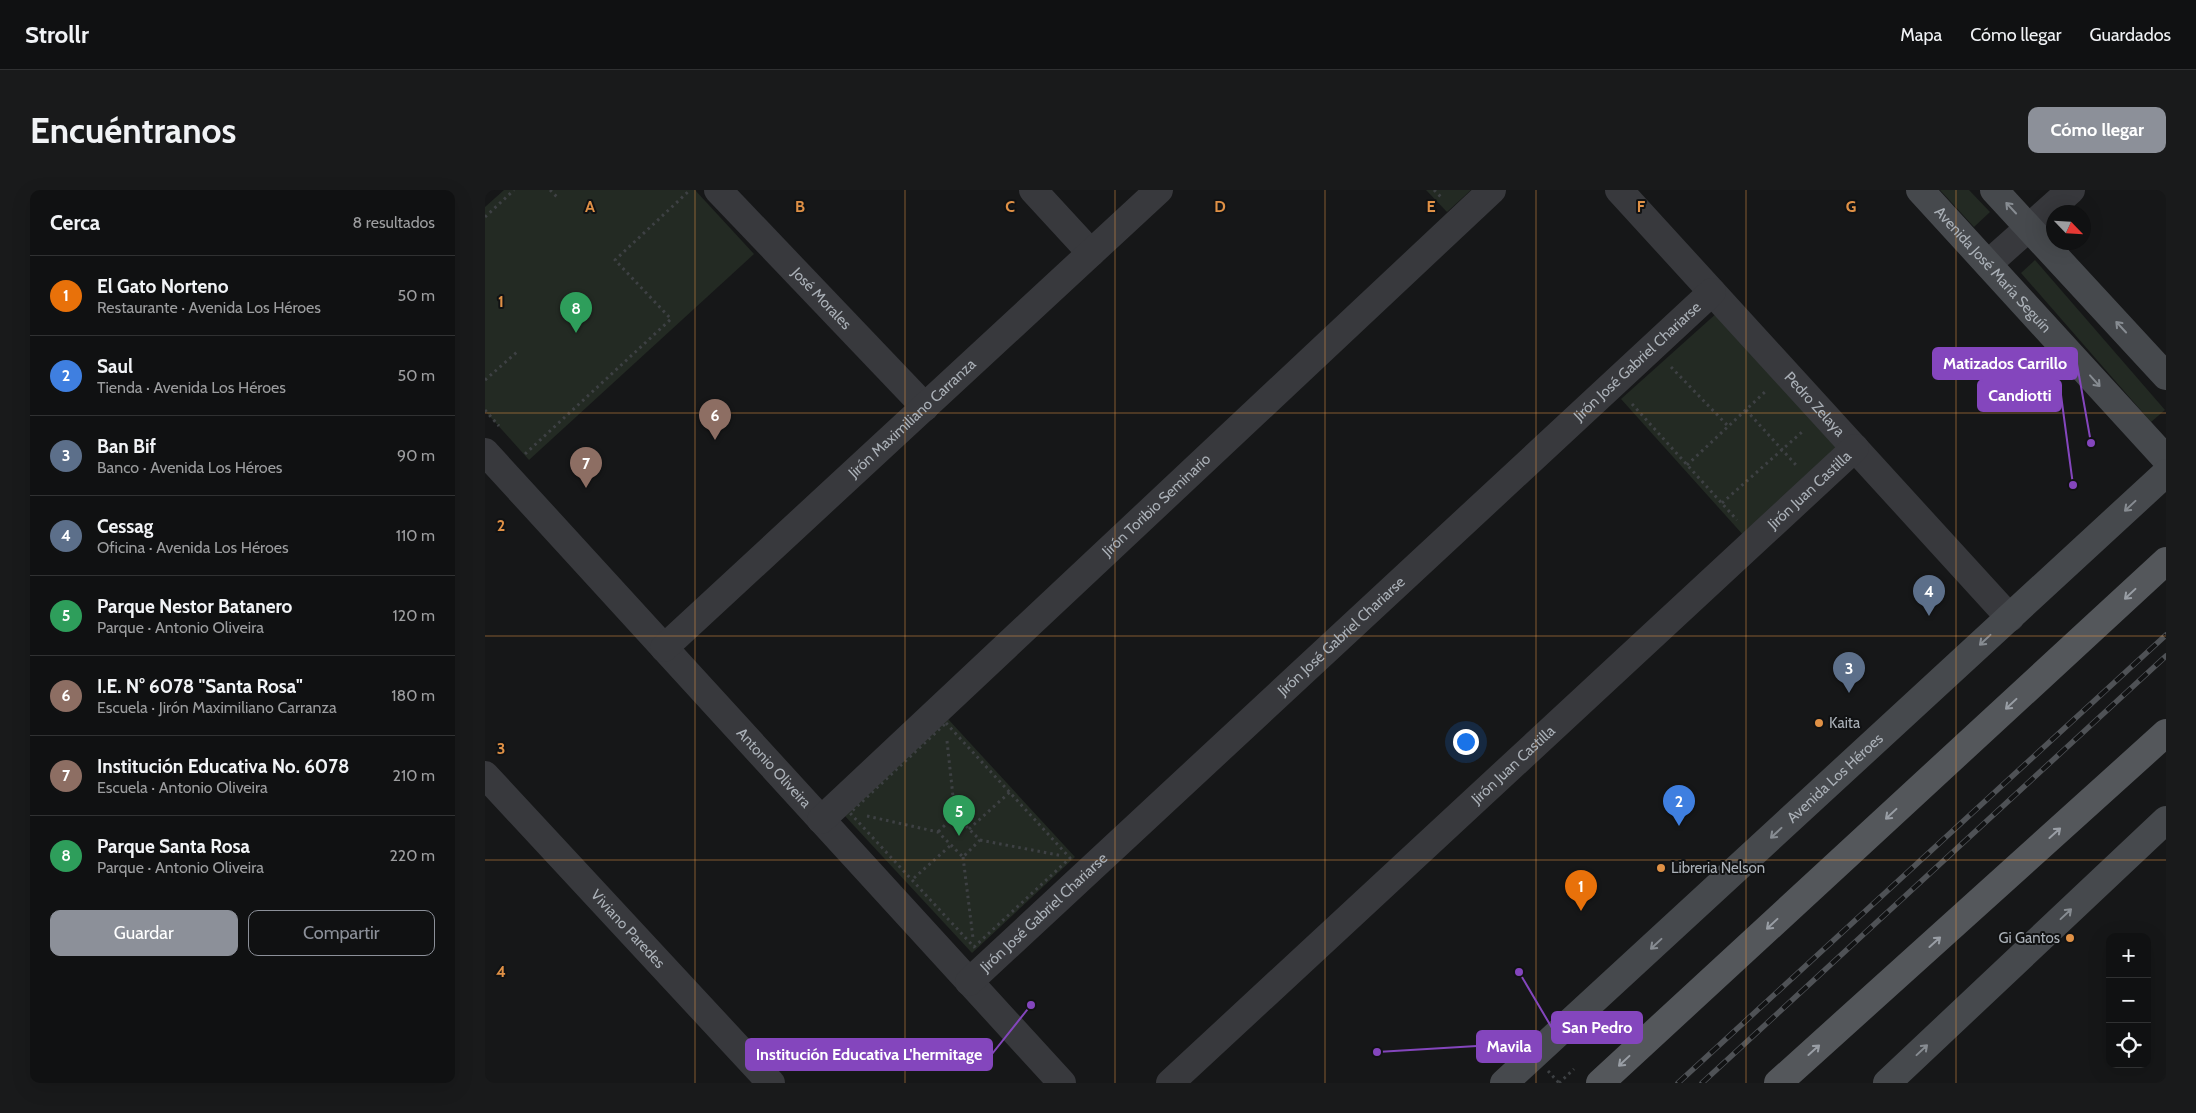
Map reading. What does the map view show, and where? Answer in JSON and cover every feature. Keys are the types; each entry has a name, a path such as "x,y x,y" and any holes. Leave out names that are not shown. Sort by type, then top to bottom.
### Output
{"main road":[{"path":"1600,1083 2166,561"},
{"path":"1777,1083 2165,735"}],"street":[{"name":"José Morales","path":"718,190 925,407"},
{"path":"1033,190 1091,253"},
{"name":"Jirón Maximiliano Carranza","path":"665,648 1159,190"},
{"name":"Jirón Toribio Seminario","path":"821,820 941,718 1492,190"},
{"name":"Pedro Zelaya","path":"1619,190 2009,618"},
{"name":"Avenida José María Seguín","path":"1920,190 2166,459"},
{"path":"1994,190 2166,376"},
{"path":"1988,264 2071,190"},
{"name":"Jirón José Gabriel Chariarse","path":"969,982 1078,866 1712,292"},
{"name":"Jirón Juan Castilla","path":"1170,1083 1855,448"},
{"name":"Antonio Oliveira","path":"485,452 1062,1083"},
{"name":"Avenida Los Héroes","path":"1504,1083 2166,473"},
{"name":"Viviano Paredes","path":"485,775 771,1083"},
{"path":"1887,1083 2166,820"}],"path":[{"path":"485,217 514,190"},
{"path":"549,190 559,199"},
{"path":"505,474 671,319 615,260 690,190"},
{"path":"485,380 517,352"},
{"path":"1666,361 1728,426"},
{"path":"1687,465 1767,391"},
{"path":"1627,398 1740,524"},
{"path":"1746,410 1800,470"},
{"path":"1722,503 1803,431"},
{"path":"941,718 1078,866"},
{"path":"850,812 941,718"},
{"path":"941,718 955,815 980,840 1078,866"},
{"path":"969,829 1010,792"},
{"path":"850,812 938,832 963,857 974,947 969,982"},
{"path":"850,812 974,947"},
{"path":"938,832 955,815"},
{"path":"963,857 980,840"},
{"path":"912,880 951,845"},
{"path":"974,947 1078,866"},
{"path":"1548,1070 1559,1083"}],"shaded area":[{"path":"504,190 695,190 754,254 529,460 485,411 485,207"},
{"path":"1426,190 1471,190 1447,212"},
{"path":"1940,190 1969,190 1990,212 1974,227"},
{"path":"2035,260 2165,410 2151,422 2021,273"},
{"path":"1718,312 1840,448 1744,536 1621,399"},
{"path":"948,719 1075,857 972,953 844,815"}],"railway":[{"path":"1678,1083 2166,635"},
{"path":"1702,1083 2166,656"}],"place":[{"name":"Parque Santa Rosa","path":"576,333"},
{"name":"I.E. N° 6078 \"Santa Rosa\"","path":"715,440"},
{"name":"Matizados Carrillo","path":"2091,443"},
{"name":"Candiotti","path":"2073,485"},
{"name":"Institución Educativa No. 6078","path":"586,488"},
{"name":"Cessag","path":"1929,616"},
{"name":"Ban Bif","path":"1849,693"},
{"name":"Kaita","path":"1819,723"},
{"name":"Saul","path":"1679,826"},
{"name":"Parque Nestor Batanero","path":"959,836"},
{"name":"Libreria Nelson","path":"1661,868"},
{"name":"El Gato Norteno","path":"1581,911"},
{"name":"Gi Gantos","path":"2070,938"},
{"name":"San Pedro","path":"1519,972"},
{"name":"Institución Educativa L'hermitage","path":"1031,1005"},
{"name":"Mavila","path":"1377,1052"}]}
